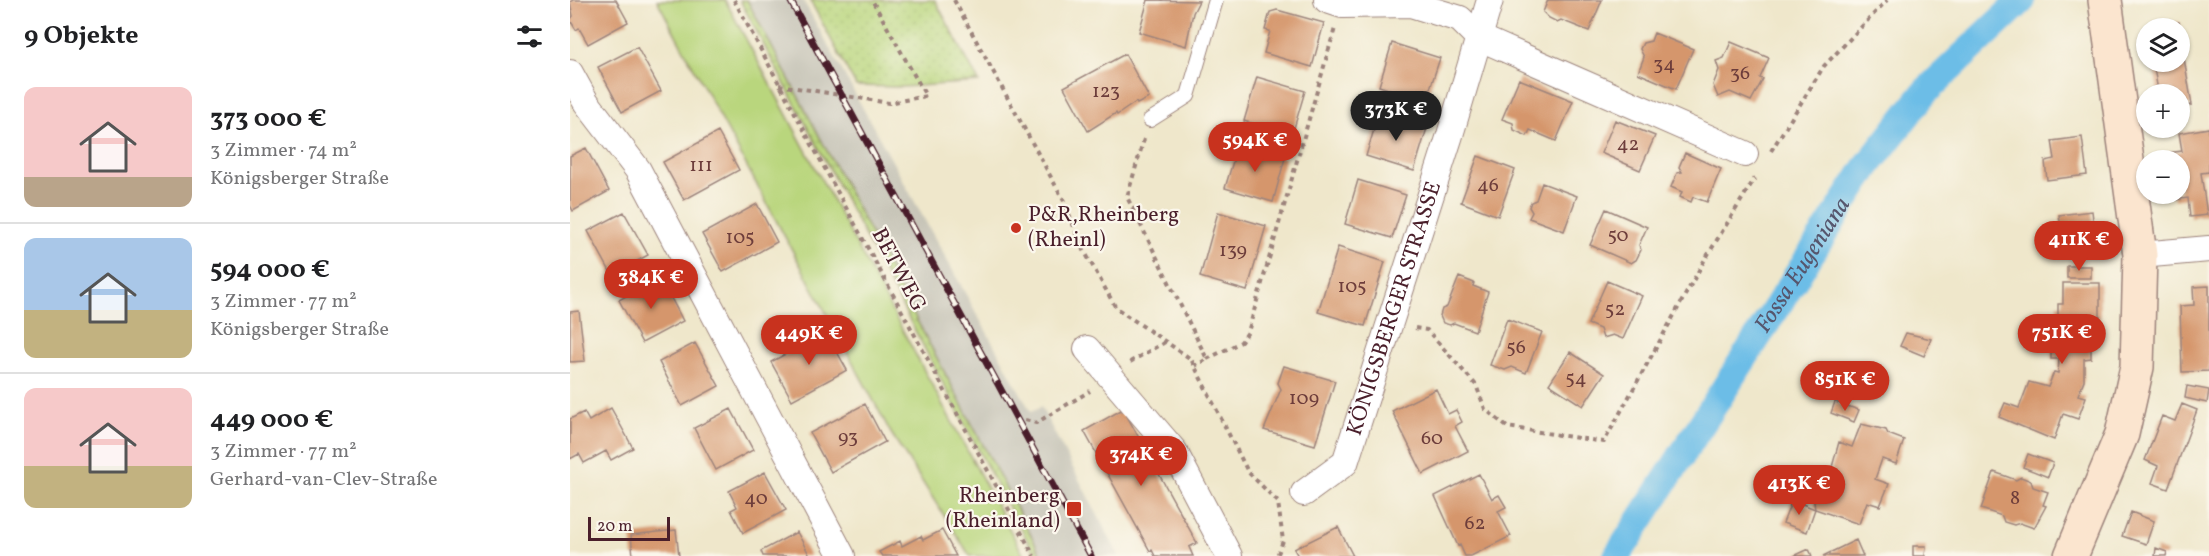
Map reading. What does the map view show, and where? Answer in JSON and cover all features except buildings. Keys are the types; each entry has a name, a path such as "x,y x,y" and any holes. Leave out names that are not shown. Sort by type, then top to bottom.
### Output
{"street":[{"name":"KÖNIGSBERGER STRASSE","path":"1304,494 1345,463 1490,0"},
{"path":"2071,556 2122,434 2137,367 2140,255 2104,0"},
{"path":"1335,2 1411,4 1460,19 1478,37 1757,161"},
{"path":"570,74 586,102 638,170 842,556"},
{"path":"2140,255 2209,249"},
{"path":"1086,349 1174,451 1229,556"}],"lane":[{"path":"1149,120 1188,96 1215,0"}],"path":[{"name":"BETWEG","path":"734,0 1034,556"},
{"path":"778,84 889,103 926,96 872,0"},
{"path":"954,0 1064,201 1081,245 1116,308 1191,359 1248,472 1278,501 1283,541 1277,556"},
{"path":"1390,321 1426,330 1476,385 1485,409 1507,427 1604,442 1757,161 1824,66 1887,0"},
{"path":"1195,366 1241,342 1248,332 1335,2"},
{"path":"1149,120 1127,197 1207,359"},
{"path":"1025,420 1036,423 1086,395 1108,373 1166,342"}],"shaded area":[{"path":"747,0 803,0 1031,412 1041,407 1119,556 1042,556"}],"green space":[{"path":"657,0 725,0 1024,556 970,556 891,433"},
{"path":"740,0 747,0 1042,556 1036,556 999,489"},
{"path":"810,0 935,0 979,82 901,87 856,86"}],"waterway":[{"name":"Fossa Eugeniana","path":"1617,556 1868,165 1926,91 2022,0"}],"railway":[{"path":"790,0 1091,556"}],"place":[{"name":"P&R,Rheinberg (Rheinl)","path":"1016,228"},
{"name":"Rheinberg (Rheinland)","path":"1074,509"}]}
